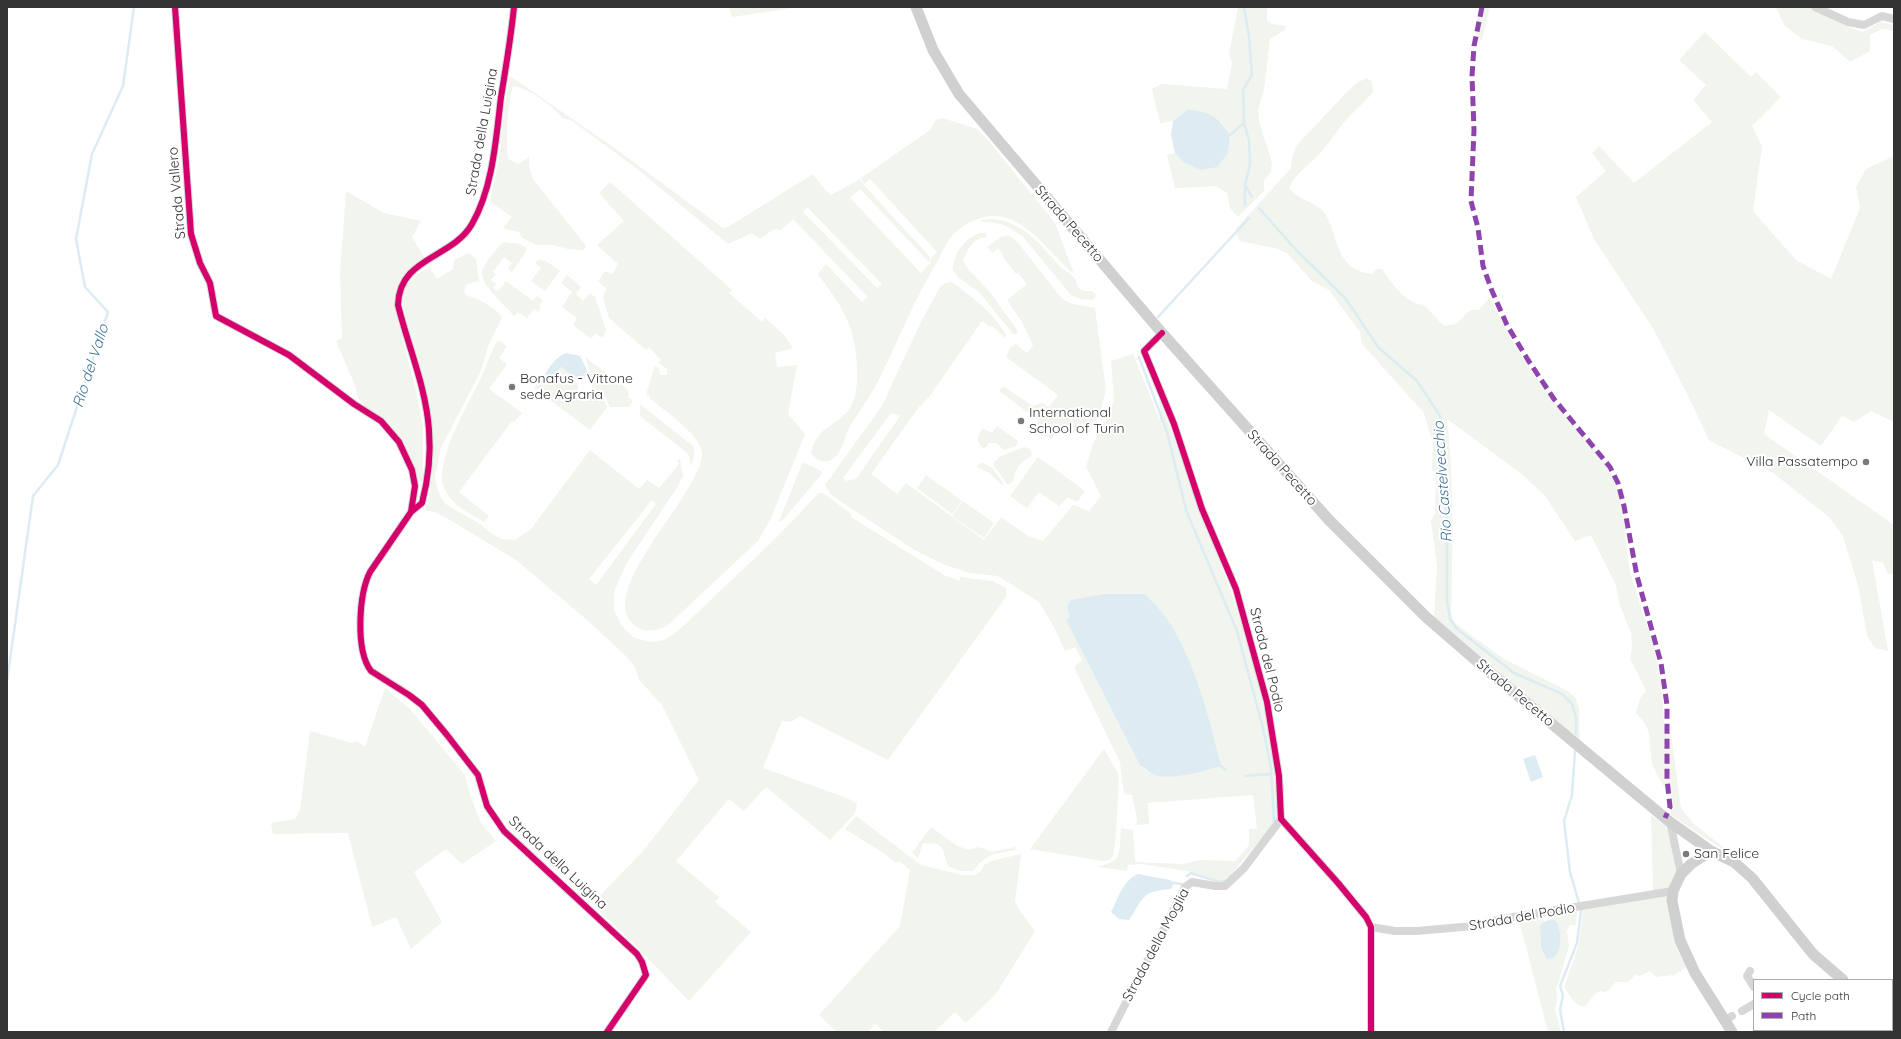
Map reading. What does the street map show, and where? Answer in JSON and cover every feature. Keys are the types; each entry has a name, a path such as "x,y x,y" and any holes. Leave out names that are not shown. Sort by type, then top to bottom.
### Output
{"main road":[{"name":"Strada Pecetto","path":"916,7 933,50 959,94 1162,333 1324,515 1426,617 1493,675 1670,822 1711,851 1726,857 1752,878 1813,954 1842,979"},
{"path":"1711,851 1691,864 1681,874 1673,891 1672,901 1680,940 1695,973 1729,1018 1732,1032"}],"street":[{"name":"Strada Vallero","path":"175,7 190,234 200,263 210,283 216,316 289,355 354,404 381,421 400,442 412,470 415,486 412,512"},
{"name":"Strada della Luigina","path":"514,7 492,161 481,206 465,236 458,242 421,262 406,278 398,294 398,305 419,378 429,430 429,457 420,507 412,512 370,572 365,582 361,627 365,662 371,671 416,700 447,735 478,775 487,806 504,831 616,935 642,962 646,975 607,1032"},
{"path":"1815,7 1848,22 1864,25 1882,16 1894,20"},
{"name":"Strada del Podio","path":"1162,333 1144,351 1174,424 1202,509 1236,589 1267,702 1279,776 1281,819"},
{"path":"1281,819 1338,883 1366,917 1371,927 1371,1032"},
{"name":"Strada della Moglia","path":"1111,1032 1185,886 1192,882 1215,886 1225,886 1244,868 1281,819"},
{"path":"1670,822 1681,874"},
{"name":"Strada del Podio","path":"1371,927 1395,931 1417,932 1473,926 1502,919 1673,891"},
{"path":"1750,971 1747,976 1753,985"},
{"path":"1742,1011 1753,1005"}],"shaded area":[{"path":"729,7 800,7 732,17"},
{"path":"1238,7 1267,7 1267,20 1272,24 1286,26 1285,30 1270,39 1264,90 1258,109 1259,121 1272,163 1271,172 1264,181 1264,191 1238,217 1230,208 1227,193 1216,186 1175,188 1167,155 1175,153 1183,162 1228,153 1230,135 1221,122 1187,110 1173,121 1160,123 1152,89 1161,84 1227,89 1232,63 1229,54"},
{"path":"1480,7 1490,7 1482,40 1477,39 1475,29"},
{"path":"1776,7 1810,7 1848,27 1863,32 1880,22 1894,25 1894,31 1882,29 1870,35 1870,51 1850,62 1832,46 1802,39 1785,26"},
{"path":"1705,32 1751,77 1756,72 1781,97 1752,126 1762,146 1753,211 1796,260 1831,279 1860,208 1856,187 1866,169 1894,156 1894,422 1871,411 1854,422 1842,416 1821,446 1769,410 1764,434 1894,525 1894,574 1888,574 1883,563 1872,560 1888,651 1875,648 1867,636 1859,589 1843,536 1829,517 1773,473 1709,440 1654,330 1594,239 1576,197 1606,171 1592,153 1599,146 1634,183 1712,122 1693,100 1706,85 1679,60"},
{"path":"510,76 613,147 723,228 728,227 813,174 825,190 831,195 860,179 863,184 930,257 929,262 860,189 850,198 921,273 930,264 931,258 937,252 870,179 864,184 861,178 930,130 936,120 942,118 977,129 987,139 1055,223 1074,274 1042,242 1015,221 1004,217 990,216 977,219 959,229 947,242 914,304 876,385 850,426 839,452 831,460 824,462 816,458 811,453 814,444 821,433 842,417 853,403 856,393 857,370 855,346 850,327 836,299 818,274 826,264 862,302 868,297 793,219 781,230 774,229 760,239 752,233 728,244 636,168 571,120 561,118 561,116 550,106 533,93 513,86 509,103 507,141 508,159 518,164 529,157 529,167 533,179 586,246 584,250 568,249 553,245 536,245 521,237 519,232 503,228 512,217 490,202 500,152 503,115","holes":["807,207 882,284 877,288 803,212"]},
{"path":"1367,78 1372,82 1373,92 1347,119 1324,149 1299,174 1289,188 1301,198 1322,210 1331,225 1340,251 1350,265 1359,271 1372,274 1376,269 1382,269 1406,298 1417,304 1422,304 1425,306 1445,326 1457,323 1466,313 1471,310 1479,310 1490,297 1511,337 1535,376 1561,410 1586,438 1608,468 1618,490 1623,514 1631,574 1654,647 1662,697 1664,727 1671,734 1681,808 1694,824 1746,865 1671,815 1671,792 1666,790 1654,769 1648,730 1642,719 1636,713 1640,699 1646,690 1630,659 1632,647 1631,633 1619,603 1616,585 1591,535 1575,541 1545,496 1523,475 1447,419 1452,490 1452,618 1457,625 1504,659 1568,691 1575,697 1579,708 1580,742 1434,617 1437,566 1431,521 1435,513 1436,475 1432,470 1433,443 1424,413 1362,344 1360,332 1329,290 1312,281 1287,253 1275,248 1239,241 1235,230 1291,168 1292,158 1296,146 1348,91 1358,82"},
{"path":"1187,110 1207,113 1217,119 1230,135 1228,153 1217,167 1200,170 1183,162 1175,153 1171,135 1173,121"},
{"path":"610,182 732,290 729,293 762,322 765,318 783,334 793,348 775,353 777,367 797,365 788,414 805,434 771,518 758,541 668,625 654,630 642,630 627,614 627,594 636,570 685,493 697,471 702,453 700,446 689,431 650,399 649,395 646,395 655,365 659,369 660,375 667,375 667,369 658,362 661,360 649,347 646,350 609,318 603,297 607,289 598,281 605,271 612,274 618,264 597,245 624,221 599,193"},
{"path":"346,191 384,213 421,221 412,237 424,257 415,264 399,283 394,305 416,391 423,427 423,480 416,483 402,442 366,408 358,397 354,383 336,341 342,338 340,273"},
{"path":"992,219 1013,224 1031,236 1061,267 1074,277 1077,286 1081,290 1092,291 1096,295 1093,300 1081,299 1072,296 1018,233 1004,225 982,222 981,220"},
{"path":"981,233 985,233 987,237 978,239 972,245 963,261 968,269 989,291 1018,331 1017,334 1013,334 980,293 958,277 953,270 955,258 961,247 970,238"},
{"path":"1010,236 1019,244 1062,299 1073,304 1095,308 1106,390 1100,414 1088,434 1075,431 1055,434 1051,439 1034,427 1039,421 999,391 1003,386 1033,406 1042,403 1049,407 1058,395 1006,357 1010,348 1016,344 1027,353 1033,346 1022,322 1007,300 1027,284 1018,273 1016,274 998,248 992,253 987,247 1001,237"},
{"path":"504,242 520,244 527,248 512,272 508,269 512,263 504,257 493,272 496,274 491,280 496,284 493,288 498,291 506,281 533,301 537,296 543,300 539,306 541,307 538,312 534,309 527,318 518,312 514,316 485,283 483,278 482,270 487,261"},
{"path":"469,253 476,259 479,281 467,284 464,290 465,295 486,304 495,310 502,318 488,346 481,371 441,447 435,477 441,498 447,505 480,524 501,539 515,540 531,529 590,450 639,489 647,480 659,488 679,464 677,460 680,459 683,476 678,486 626,564 614,592 614,610 622,626 634,638 651,642 665,640 680,629 774,540 819,493 823,493 851,514 851,517 944,575 960,581 960,577 992,581 1006,588 1006,597 888,760 800,716 791,722 782,721 763,768 847,798 857,804 855,813 830,840 766,787 744,811 729,799 676,861 719,897 715,902 751,932 689,1001 633,943 592,904 643,851 699,780 662,705 640,681 634,666 624,654 587,620 516,560 445,517 435,512 425,510 429,497 433,460 402,300 408,283 413,276 430,268 437,279 453,269 454,260","holes":["652,500 656,504 596,585 589,579"]},
{"path":"539,260 546,261 560,271 545,291 531,281 541,268 535,263"},
{"path":"567,275 581,287 576,294 583,301 590,293 595,297 606,330 602,338 596,333 591,339 573,325 577,318 562,307 572,292 561,283"},
{"path":"952,282 982,306 1001,327 1006,335 1005,338 992,326 990,327 982,321 929,397 919,407 871,474 897,494 906,483 984,540 1001,517 1028,536 1043,541 1073,505 1089,511 1101,496 1086,467 1093,444 1109,414 1114,401 1111,361 1133,354 1160,420 1159,398 1232,594 1256,669 1277,776 1278,816 1229,877 1218,881 1193,872 1141,864 1128,865 1127,871 1096,867 1105,865 1116,859 1120,850 1121,828 1133,830 1135,862 1183,864 1200,860 1236,861 1249,845 1249,829 1257,829 1253,795 1148,803 1149,824 1136,825 1137,819 1132,795 1124,794 1120,762 1074,667 1082,660 1075,647 1065,651 1054,627 1039,602 998,576 969,573 943,564 913,549 840,501 830,493 825,485 882,406 920,324 940,287 945,283","holes":["891,413 900,416 856,479 846,481 843,478","1070,615 1167,619 1187,658 1209,720 1151,773 1140,766 1137,761 1066,620"]},
{"path":"498,340 507,346 499,358 507,364 489,389 522,413 514,422 512,421 459,492 489,516 484,522 455,503 444,487 442,476 448,449 460,419"},
{"path":"566,353 580,356 586,368 586,372 581,377 573,376 561,367 545,385 542,380 549,368 558,358"},
{"path":"585,357 627,389 629,394 628,397 633,401 629,407 610,407 604,394 593,388"},
{"path":"585,365 586,367 587,371 586,377 583,380 576,379 574,381 578,384 578,393 582,396 589,394 602,396 607,407 590,430 534,388 541,379 545,385 553,378 557,370 561,367 573,376 581,377 586,368"},
{"path":"640,404 694,447 694,456 691,467 689,456 686,452 640,416"},
{"path":"997,426 1018,441 1016,446 1004,450 996,443 989,443 984,449 979,444 978,436 983,428 992,433"},
{"path":"1024,447 1030,449 1032,455 1020,465 1012,482 1007,484 994,466 994,462 1001,456"},
{"path":"1038,457 1085,491 1077,502 1068,497 1059,506 1039,492 1027,508 1010,496"},
{"path":"805,463 821,471 822,474 781,522 779,521 802,464"},
{"path":"984,463 992,468 1004,484 1002,485 989,473 977,467 978,464"},
{"path":"926,475 962,501 952,514 917,488"},
{"path":"963,501 994,523 984,538 952,516"},
{"path":"1105,594 1145,594 1167,619 1185,652 1200,690 1221,766 1190,774 1167,777 1151,773 1140,766 1066,620 1070,616 1067,607 1071,600"},
{"path":"385,688 409,708 465,775 470,795 481,823 496,841 462,864 446,849 414,872 442,922 411,949 396,917 372,927 348,833 273,834 271,823 295,819 300,810 310,731 352,743 357,741 365,747"},
{"path":"1104,749 1119,775 1116,835 1113,856 1109,860 1103,861 1030,849"},
{"path":"1535,755 1543,777 1531,782 1523,759"},
{"path":"1651,815 1665,825 1669,835 1677,875 1671,888 1653,891"},
{"path":"856,816 921,865 962,875 975,875 982,870 984,865 995,860 1021,854 1015,902 1035,931 996,994 966,1023 955,1012 934,1032 884,1032 875,1024 868,1032 837,1032 819,1015 900,926 910,870 899,861 896,863 885,854 845,829"},
{"path":"931,827 956,845 968,850 979,847 992,852 1016,847 1015,850 991,855 973,871 961,871 948,866 943,850 938,844 923,843 918,858 912,853"},
{"path":"1138,874 1170,880 1174,883 1171,889 1154,891 1145,897 1129,920 1119,919 1111,912 1125,885"},
{"path":"1670,895 1688,966 1674,975 1656,977 1650,971 1639,976 1636,974 1628,982 1616,982 1606,992 1600,991 1594,995 1585,1007 1575,1002 1564,987 1579,944 1583,910"},
{"path":"1577,910 1576,925 1570,925 1567,931 1569,946 1556,990 1558,997 1555,1009 1561,1032 1548,1032 1519,920 1543,916 1544,922 1540,925 1541,947 1560,937 1557,922 1552,919 1550,915"},
{"path":"1552,919 1557,922 1560,945 1554,958 1547,959 1541,947 1540,925"}],"waterway":[{"name":"Rio del Vallo","path":"7,681 33,496 58,465 108,312 85,287 76,239 92,154 123,86 134,7"},
{"name":"Rio Castelvecchio","path":"1244,7 1249,36 1252,75 1243,90 1244,123 1249,140 1250,164 1245,185 1252,197"},
{"path":"1230,135 1244,123"},
{"path":"1245,186 1245,205"},
{"name":"Rio Castelvecchio","path":"1259,208 1296,250 1346,299 1378,347 1417,381 1440,416 1447,521 1447,601 1450,619 1457,629 1514,673 1562,694 1572,704 1576,718 1576,734"},
{"path":"1158,317 1249,218"},
{"path":"1139,357 1167,432 1186,510 1237,631 1263,728 1271,768 1274,823"},
{"name":"Rio Castelvecchio","path":"1575,751 1572,795 1564,821 1570,872 1579,903"},
{"path":"1219,765 1226,770"},
{"path":"1245,776 1271,774"},
{"path":"1187,876 1191,873 1219,882 1227,880"},
{"path":"1174,883 1182,884"},
{"name":"Rio Castelvecchio","path":"1564,1032 1560,1010 1563,995 1560,986 1577,943 1581,911"}],"marked path":[{"path":"1482,7 1474,46 1472,76 1474,130 1471,201 1478,228 1483,266 1507,325 1528,360 1554,399 1610,467 1618,483 1624,506 1637,576 1661,663 1667,705 1667,779 1670,807 1665,818"}],"cycle path":[{"path":"175,7 191,234 200,263 210,283 216,316 289,355 354,404 381,421 399,442 412,470 415,486 411,512"},
{"path":"514,7 495,146 489,179 479,210 472,224 463,236 417,268 407,277 401,289 398,305 421,382 427,414 430,448 426,485 422,503 411,512 370,572 366,582 361,607 361,636 366,662 371,671 422,705 447,735 478,775 487,806 504,831 637,954 642,962 646,975 607,1032"},
{"path":"1162,333 1144,351 1174,424 1202,509 1236,589 1267,702 1279,776 1281,819 1338,883 1366,917 1371,927 1371,1032"}],"place":[{"name":"Bonafus - Vittone sede Agraria","path":"512,387"},
{"name":"International School of Turin","path":"1021,421"},
{"name":"Villa Passatempo","path":"1866,462"},
{"name":"San Felice","path":"1686,854"}]}
